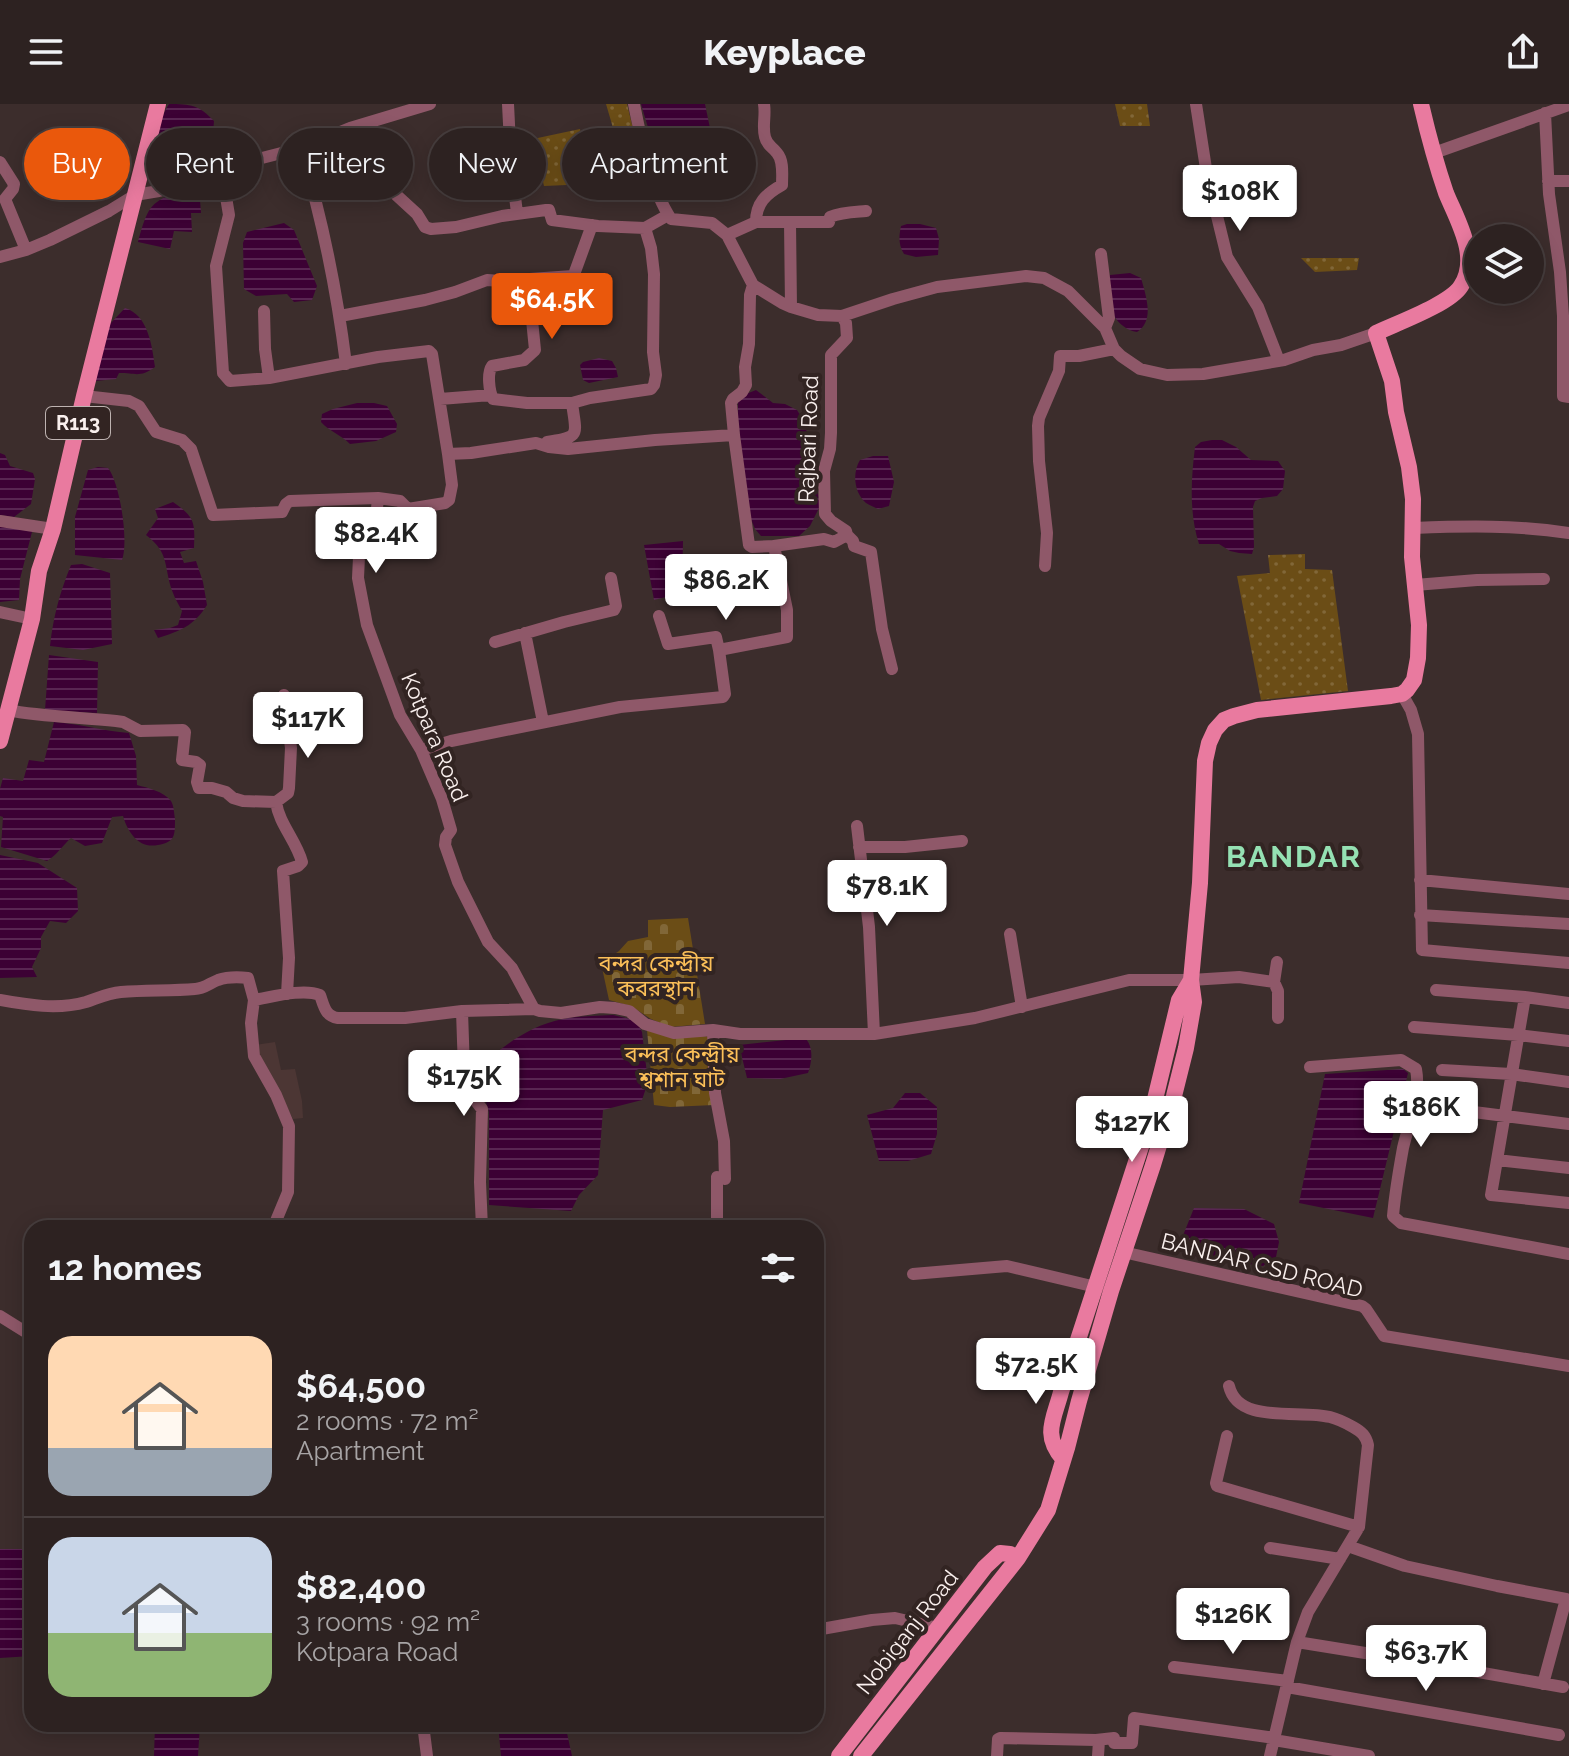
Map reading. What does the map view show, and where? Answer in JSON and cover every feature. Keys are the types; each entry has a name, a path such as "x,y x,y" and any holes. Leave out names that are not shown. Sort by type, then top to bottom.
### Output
{"main road":[{"name":"R113","path":"0,741 32,619 39,571 53,529 158,104"},
{"path":"1086,1347 1123,1252 1174,1096 1186,1048 1194,1002 1191,980 1200,883 1205,761 1215,730 1224,720 1257,710 1402,694 1414,680 1419,625 1412,557 1414,528 1409,467 1392,381 1376,333 1450,298 1461,286 1467,271 1464,233 1447,193 1421,104"},
{"path":"1086,1347 1096,1287 1107,1248 1151,1116 1179,1000 1191,980"},
{"name":"Nobiganj Road","path":"861,1756 1018,1558 1048,1510 1063,1459 1086,1347"},
{"name":"Nobiganj Road","path":"839,1756 993,1558 1000,1553 1018,1558"}],"street":[{"path":"350,128 430,104"},
{"path":"508,104 517,213"},
{"path":"634,104 643,146 668,215 674,220 712,223 727,235 753,285 791,307 818,315 842,316 937,287 1026,276 1044,278 1068,291 1105,328 1114,349 1131,364 1167,375 1203,374 1279,361 1376,333"},
{"path":"756,222 759,204 768,193 782,185 779,154 766,142 764,104"},
{"path":"1196,104 1207,175 1227,257 1258,307 1279,361"},
{"path":"1434,153 1569,105"},
{"path":"1545,113 1548,181 1564,272 1566,356 1563,396 1569,397"},
{"path":"0,162 14,184 5,199 26,250"},
{"path":"1548,181 1569,181"},
{"path":"0,257 26,250 98,217 135,195 146,193"},
{"path":"84,396 129,401 139,406 156,432 182,440 191,449 213,515 282,512 290,501 378,498 400,501 408,509 449,500 452,485 448,454 432,354 429,351 378,357 269,378 230,381 223,373 216,266 229,215 226,200"},
{"path":"314,200 340,316 346,364"},
{"path":"402,200 417,214 425,227 431,229 546,210 549,210 552,220 645,228 668,215"},
{"path":"727,235 756,222 829,222 832,215 866,211"},
{"path":"790,222 791,307"},
{"path":"592,225 568,291 568,309 532,320 534,353 524,360 490,367 493,399 572,403 651,389 656,375 653,352 654,274 645,228"},
{"path":"1101,254 1109,318 1105,328"},
{"path":"340,316 405,305 487,280 573,276"},
{"path":"753,285 746,385 731,403 749,545 774,546 824,539 834,542 847,535 854,546 871,552 882,629 892,669"},
{"path":"264,311 269,378"},
{"name":"Rajbari Road","path":"842,316 847,338 831,355 831,433 824,471 825,514 847,535"},
{"path":"1045,566 1047,533 1039,461 1039,418 1059,371 1060,356 1079,356 1114,349"},
{"path":"440,399 491,395"},
{"path":"448,454 567,439 575,432 572,403"},
{"path":"536,443 568,449 734,435"},
{"name":"Kotpara Road","path":"378,498 374,539 359,557 358,578 367,625 400,715 421,750 442,799 451,830 445,845 458,882 488,942 512,968 534,1009"},
{"path":"0,521 53,529"},
{"path":"1414,528 1479,526 1569,533"},
{"path":"719,650 787,637 787,610 774,546"},
{"path":"495,642 614,610 611,578"},
{"path":"1415,585 1544,579"},
{"path":"0,612 32,619"},
{"path":"421,750 451,741 620,707 723,697 716,637 668,644 659,616"},
{"path":"525,633 543,722"},
{"path":"1402,694 1411,710 1418,734 1422,950 1569,963"},
{"path":"4,718 70,716 123,722 140,731 183,730 182,760 200,765 199,788 226,792 243,801 276,802 288,793 289,788 291,748 284,695"},
{"path":"276,802 302,862 283,871 289,958 287,994"},
{"path":"857,826 869,927 874,1034"},
{"path":"859,847 905,847 962,841"},
{"path":"1420,880 1569,894"},
{"path":"1420,915 1569,924"},
{"path":"1010,934 1022,1007"},
{"path":"1277,962 1274,982 1278,991 1278,1018"},
{"path":"254,1000 315,993 320,995 331,1017 405,1018 462,1011 534,1009 561,1013 600,1007 629,1011 645,1024 674,1033 713,1030 740,1034 874,1034 975,1018 1129,980 1239,977 1274,982"},
{"path":"0,1000 34,1006 63,1006 123,992 199,989 217,980 248,978 254,1000 251,1023 254,1056 289,1126 288,1192 276,1220"},
{"path":"1436,990 1569,1003"},
{"path":"1525,997 1491,1195 1569,1203"},
{"path":"462,1011 464,1070 475,1100 482,1109 482,1220"},
{"path":"1414,1027 1569,1041"},
{"path":"713,1030 715,1093 724,1141 725,1179 717,1177 717,1220"},
{"path":"1310,1067 1401,1060 1416,1069 1416,1099 1394,1199 1393,1216 1401,1223 1569,1254"},
{"path":"1442,1070 1511,1074 1569,1082"},
{"path":"1442,1108 1569,1124"},
{"path":"1497,1160 1569,1168"},
{"name":"BANDAR CSD ROAD","path":"1123,1252 1362,1306 1384,1336 1569,1366"},
{"path":"913,1274 1007,1266 1096,1287"},
{"path":"0,1316 24,1331"},
{"path":"1229,1386 1235,1400 1246,1407 1262,1412 1329,1417 1346,1423 1367,1438 1368,1454 1359,1527 1308,1612 1297,1642 1270,1756"},
{"path":"1227,1436 1217,1486 1359,1527"},
{"path":"1348,1546 1405,1566 1566,1599 1543,1684"},
{"path":"1270,1548 1340,1559"},
{"path":"824,1629 895,1618 938,1628"},
{"path":"1297,1642 1563,1687"},
{"path":"1174,1667 1288,1684 1559,1735"},
{"path":"997,1756 1000,1738 1114,1738 1114,1743 1132,1743 1134,1718 1369,1756"},
{"path":"424,1732 427,1756"},
{"path":"1096,1740 1099,1741 1098,1756"}],"shaded area":[{"path":"169,104 189,105 214,121 213,128 158,128"},
{"path":"641,104 705,104 710,128 648,128"},
{"path":"200,200 201,213 191,213 192,232 174,231 170,249 138,242 145,219 158,201"},
{"path":"284,223 294,230 317,286 312,300 294,302 287,294 256,296 244,289 243,243 247,232"},
{"path":"901,226 936,228 938,255 916,257 904,254 900,233"},
{"path":"1130,273 1141,278 1148,308 1146,321 1137,332 1115,318 1109,302 1110,275"},
{"path":"125,308 144,324 155,367 142,374 119,373 116,379 95,381 110,324"},
{"path":"599,358 612,361 618,377 589,383 583,380 580,365"},
{"path":"756,390 773,403 797,410 805,423 820,506 810,526 799,536 761,536 749,514 738,402"},
{"path":"357,403 387,406 397,424 396,432 376,441 350,444 321,422 322,414"},
{"path":"1212,440 1222,440 1236,447 1251,460 1278,461 1285,471 1283,489 1277,496 1255,501 1252,554 1230,551 1219,544 1199,544 1192,496 1195,447"},
{"path":"0,453 5,455 10,466 33,473 35,479 31,504 14,517 0,515"},
{"path":"888,456 894,482 889,506 878,509 862,499 856,483 860,460"},
{"path":"108,468 120,499 124,527 122,560 75,555 75,517 88,470"},
{"path":"173,502 192,521 194,548 180,552 184,563 196,561 207,605 186,627 158,638 154,630 178,625 182,611 173,593 163,555 146,535 158,518 155,509"},
{"path":"0,524 33,528 20,579 19,600 0,602"},
{"path":"683,541 682,593 654,600 644,545"},
{"path":"82,564 110,573 112,644 83,650 50,646 67,575 71,565"},
{"path":"49,655 98,662 97,713 45,710"},
{"path":"54,722 129,733 136,756 137,785 160,792 172,803 175,825 171,840 164,844 145,845 131,834 123,816 112,817 102,843 85,846 71,838 47,861 1,847 3,817 0,816 0,789 3,778 23,781 29,760 44,762"},
{"path":"0,855 38,863 77,888 78,911 66,923 50,921 41,937 41,948 32,967 37,977 0,978"},
{"path":"613,1015 638,1024 642,1032 648,1082 642,1100 603,1110 598,1175 579,1195 571,1211 489,1205 489,1112 473,1073 503,1047 537,1027 569,1018"},
{"path":"805,1038 811,1055 808,1073 780,1079 747,1078 739,1045"},
{"path":"275,1042 281,1070 295,1069 303,1118 293,1119 255,1045"},
{"path":"1403,1069 1408,1073 1373,1218 1299,1203 1325,1074"},
{"path":"905,1093 920,1093 937,1107 937,1134 931,1154 908,1161 879,1161 867,1115 893,1108"},
{"path":"1194,1208 1244,1209 1274,1224 1279,1242 1276,1257 1263,1266 1194,1256 1182,1238"},
{"path":"0,1549 24,1549 24,1656 0,1658"},
{"path":"155,1732 200,1732 198,1756 154,1756"},
{"path":"499,1732 567,1732 572,1756 501,1756"}],"green space":[{"path":"606,104 627,104 633,128 613,128"},
{"path":"1115,104 1147,104 1150,126 1120,126"},
{"path":"562,133 562,185 546,186 546,136"},
{"path":"1301,258 1359,258 1357,270 1315,272"},
{"path":"1305,554 1305,569 1332,570 1348,691 1261,700 1237,576 1270,573 1268,555"},
{"name":"বন্দর কেন্দ্রীয় কবরস্থান","path":"688,918 705,1024 670,1027 631,1006 609,1000 601,963 628,941 648,937 648,920"},
{"name":"বন্দর কেন্দ্রীয় শ্বশান ঘাট","path":"647,1030 711,1037 714,1105 654,1105"}],"district":[{"name":"BANDAR","path":"1294,857"}]}
